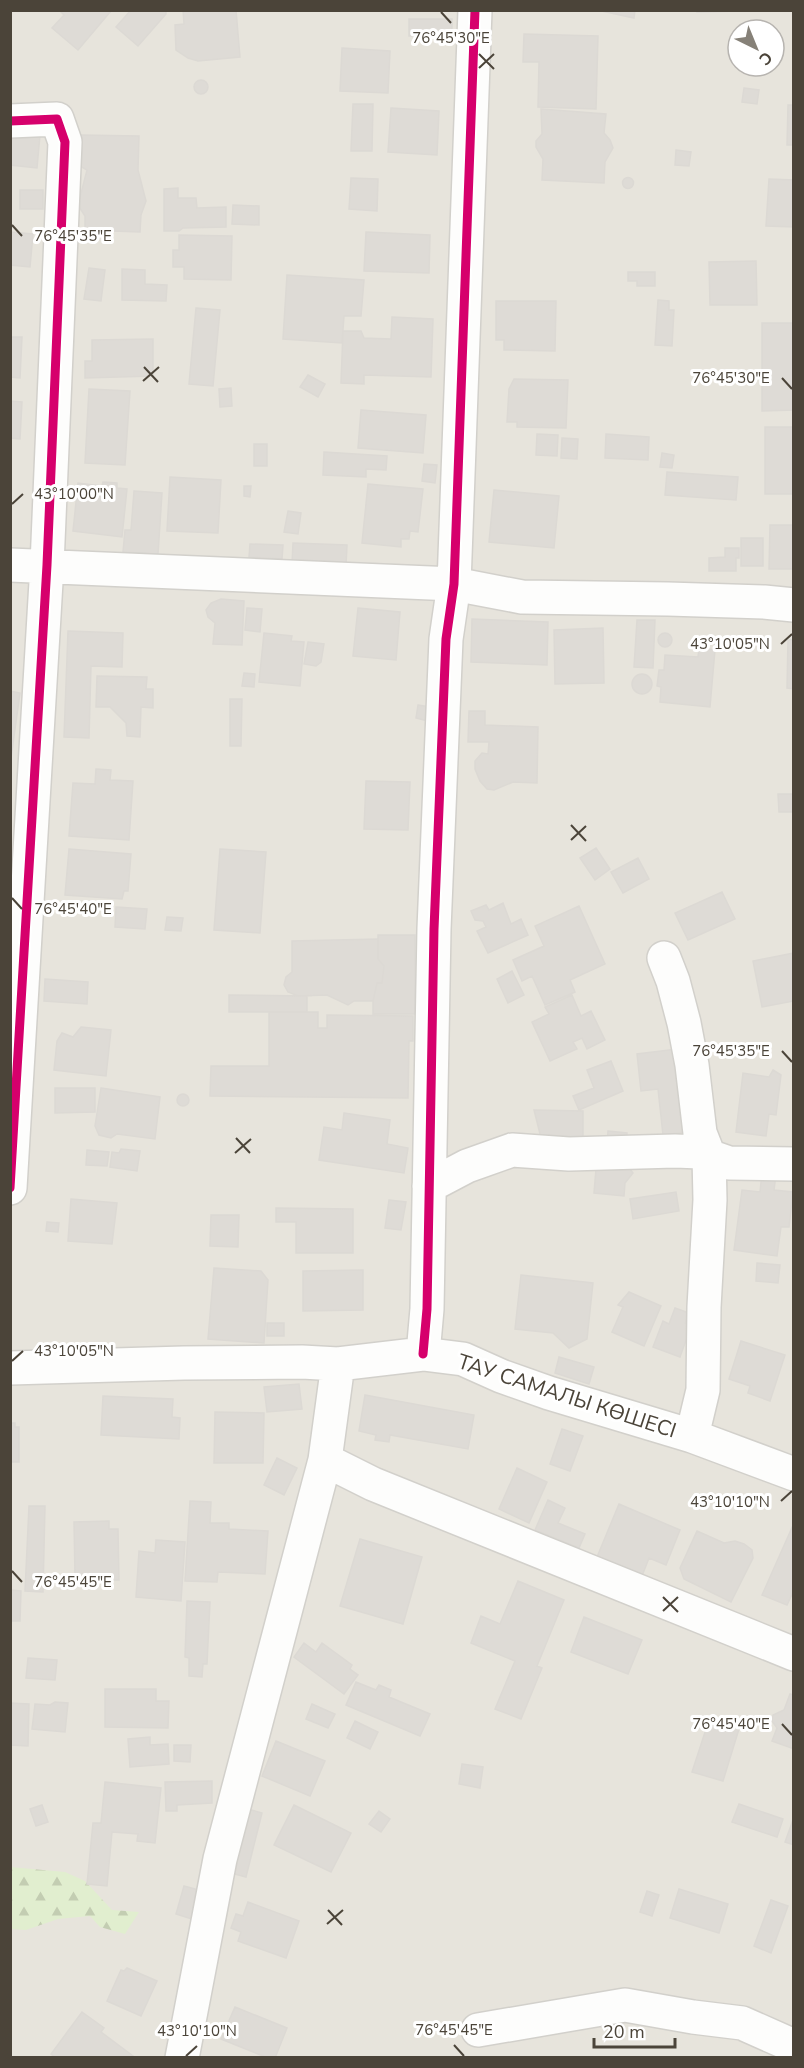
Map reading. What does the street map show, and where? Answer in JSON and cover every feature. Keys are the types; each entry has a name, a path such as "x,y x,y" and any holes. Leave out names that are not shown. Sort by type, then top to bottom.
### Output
{"street":[{"path":"423,1354 427,1309 434,929 446,639 454,584 475,10"},
{"path":"10,121 61,113 65,142 47,565 13,1092 10,1188"},
{"path":"10,565 454,584 522,597 668,599 794,605"},
{"path":"664,958 673,981 684,1023 692,1065 700,1133 709,1156 710,1200 704,1307 703,1390 692,1436"},
{"path":"429,1186 467,1166 512,1150 569,1154 700,1152 729,1163 794,1164"},
{"name":"ТАУ САМАЛЫ КӨШЕСІ","path":"10,1368 184,1363 338,1364 423,1354 463,1359 501,1376 549,1393 692,1436 794,1474"},
{"path":"183,2057 220,1859 326,1460 338,1364"},
{"path":"326,1460 373,1484 794,1654"},
{"path":"478,2030 625,2005 693,2017 742,2022 794,2046"}],"shaded area":[{"path":"11,11 793,11 793,2057 11,2057"}],"green space":[{"path":"10,1867 65,1872 85,1881 112,1910 139,1912 125,1934 100,1927 90,1916 58,1919 26,1930 11,1929"}],"building":[{"path":"59,10 111,11 78,50 52,28 64,15"},
{"path":"131,10 166,10 166,14 138,46 116,27"},
{"path":"183,10 236,10 240,57 198,61 176,50 175,25 184,24"},
{"path":"597,10 635,10 634,18"},
{"path":"697,10 739,10 739,11 697,12"},
{"path":"409,19 452,19 452,36 409,36"},
{"path":"524,34 598,36 596,109 538,107 539,62 523,62"},
{"path":"342,48 390,51 388,93 340,91"},
{"path":"198,80 204,80 208,87 204,94 198,94 194,90 194,84"},
{"path":"744,88 759,90 757,104 742,102"},
{"path":"353,104 373,104 372,151 351,151"},
{"path":"788,105 794,105 794,145 787,145"},
{"path":"391,108 439,111 437,155 388,152"},
{"path":"541,109 606,114 604,133 613,148 605,162 604,183 542,180 543,159 536,147 536,141 542,134"},
{"path":"10,133 40,135 37,168 10,165"},
{"path":"81,135 139,136 138,170 146,201 141,215 140,232 85,230 85,216 78,205 87,170 80,166"},
{"path":"676,150 691,152 689,166 675,165"},
{"path":"628,177 634,183 628,189 622,183"},
{"path":"351,178 378,179 377,211 349,209"},
{"path":"769,179 794,180 794,227 766,226"},
{"path":"178,188 178,198 196,198 197,208 226,207 226,227 164,231 164,189"},
{"path":"20,190 43,190 43,209 20,209"},
{"path":"233,205 259,206 259,225 232,224"},
{"path":"10,232 33,234 30,267 10,265"},
{"path":"366,232 430,235 429,273 364,271"},
{"path":"179,235 232,236 231,280 184,279 184,267 173,267 173,250 179,250"},
{"path":"756,261 757,305 710,305 709,262"},
{"path":"89,268 105,270 101,301 84,299"},
{"path":"122,269 145,270 145,284 167,285 166,301 122,300"},
{"path":"628,272 655,272 655,286 637,286 637,281 628,281"},
{"path":"287,275 364,280 361,316 344,316 342,343 283,339"},
{"path":"658,300 669,301 669,310 674,310 672,346 655,345"},
{"path":"496,301 556,301 555,351 504,350 504,340 496,340"},
{"path":"196,308 220,310 213,386 189,384"},
{"path":"392,317 433,319 431,377 364,375 364,384 341,383 343,331 361,331 364,338 391,339"},
{"path":"762,323 794,323 794,410 762,411"},
{"path":"10,337 22,337 20,378 10,377"},
{"path":"153,339 153,376 85,378 85,361 92,361 92,340"},
{"path":"308,375 325,384 318,397 300,387"},
{"path":"514,379 568,380 566,428 517,427 517,422 507,422 509,389"},
{"path":"231,388 232,406 220,407 219,389"},
{"path":"89,389 130,391 125,465 85,463"},
{"path":"10,401 22,402 20,439 10,438"},
{"path":"361,410 426,415 423,453 358,448"},
{"path":"765,427 794,427 794,494 765,494"},
{"path":"537,434 558,435 557,456 536,455"},
{"path":"606,434 649,437 648,460 605,458"},
{"path":"562,438 578,439 577,459 561,458"},
{"path":"254,444 267,444 267,466 254,466"},
{"path":"324,452 387,456 386,470 366,469 366,477 323,475"},
{"path":"662,453 674,455 672,468 660,467"},
{"path":"424,464 437,465 435,483 422,481"},
{"path":"667,472 738,477 736,500 665,495"},
{"path":"170,477 221,480 218,533 167,531"},
{"path":"103,482 117,483 117,488 127,489 122,537 73,531 78,483 102,486"},
{"path":"368,484 423,489 418,532 410,531 409,539 401,539 401,547 362,543"},
{"path":"244,486 251,486 250,497 244,496"},
{"path":"494,490 559,496 554,548 489,542"},
{"path":"134,491 162,493 158,554 123,552 125,530 131,530"},
{"path":"288,511 301,513 298,534 284,532"},
{"path":"770,525 794,525 794,569 769,569"},
{"path":"741,538 763,538 763,566 741,566"},
{"path":"293,543 347,545 346,566 292,564"},
{"path":"250,544 283,545 282,559 249,557"},
{"path":"725,548 739,548 736,571 709,571 709,558 725,557"},
{"path":"221,599 244,601 242,645 213,644 215,623 208,617 206,610 211,603"},
{"path":"247,608 262,609 260,632 245,630"},
{"path":"358,608 400,612 396,660 353,656"},
{"path":"472,619 548,622 547,665 471,662"},
{"path":"637,620 655,620 653,668 634,667"},
{"path":"603,628 604,683 555,684 554,630"},
{"path":"68,631 123,633 122,667 91,666 89,738 64,737"},
{"path":"264,633 292,636 291,641 304,642 300,686 259,682"},
{"path":"662,633 668,633 672,640 668,647 662,647 658,643 658,637"},
{"path":"788,640 794,640 794,689 787,688"},
{"path":"308,642 324,644 321,662 316,666 304,664"},
{"path":"699,648 715,650 710,707 660,702 661,687 657,686 659,670 664,670 665,655 698,657"},
{"path":"244,673 255,674 254,687 242,686"},
{"path":"638,674 646,674 652,680 652,688 646,694 638,694 632,688 632,680"},
{"path":"97,676 147,677 146,689 153,689 153,708 141,707 140,737 127,736 126,723 110,707 96,707"},
{"path":"10,691 20,693 11,758 10,758"},
{"path":"230,699 242,699 241,746 230,746"},
{"path":"418,705 431,707 428,721 416,718"},
{"path":"469,711 485,711 485,725 538,727 537,783 513,782 494,790 487,789 480,781 475,769 475,761 482,753 488,754 489,742 468,742"},
{"path":"96,769 111,770 110,780 133,781 129,840 69,836 73,783 95,784"},
{"path":"366,781 410,782 408,830 364,829"},
{"path":"793,789 794,812 779,812 778,794 793,794"},
{"path":"596,848 610,869 595,880 580,858"},
{"path":"69,849 131,854 128,891 124,891 122,899 65,895"},
{"path":"220,849 266,852 260,933 214,930"},
{"path":"638,858 649,879 623,893 611,872"},
{"path":"722,892 735,919 688,940 675,913"},
{"path":"503,903 511,924 521,919 528,935 488,953 477,931 486,927 483,921 475,920 471,911 486,905 489,910"},
{"path":"579,906 605,964 570,980 575,992 545,1005 532,976 522,981 513,960 544,946 535,926"},
{"path":"116,907 147,909 145,929 115,927"},
{"path":"167,917 183,918 181,931 165,930"},
{"path":"378,935 415,935 415,1014 373,1014 377,983 382,983 384,966 378,959"},
{"path":"378,939 378,959 384,966 382,983 377,983 373,1001 354,1001 348,1005 327,995 298,996 288,992 284,985 286,977 292,972 292,941"},
{"path":"794,953 794,1001 762,1007 753,961"},
{"path":"512,971 524,995 508,1003 497,979"},
{"path":"45,979 88,982 87,1004 44,1001"},
{"path":"229,995 307,996 307,1012 229,1012"},
{"path":"572,995 581,1016 591,1011 605,1040 587,1049 582,1038 573,1042 577,1049 550,1061 532,1022 549,1014 545,1007"},
{"path":"269,1012 318,1012 318,1028 327,1028 327,1015 413,1016 413,1041 409,1041 408,1098 210,1096 211,1066 269,1066"},
{"path":"81,1027 111,1030 106,1076 54,1070 57,1041 62,1033 73,1037"},
{"path":"677,1049 686,1132 663,1135 658,1089 641,1091 637,1054"},
{"path":"611,1061 623,1091 579,1110 573,1096 594,1088 587,1070"},
{"path":"773,1070 781,1075 776,1115 769,1114 766,1136 736,1132 743,1073 769,1077"},
{"path":"55,1088 95,1088 95,1112 55,1113"},
{"path":"101,1088 160,1097 155,1139 117,1134 111,1138 99,1135 95,1126"},
{"path":"185,1094 188,1095 188,1105 181,1106 178,1105 177,1098 178,1095"},
{"path":"534,1110 583,1111 583,1143 542,1142"},
{"path":"344,1113 390,1120 387,1144 408,1148 404,1173 319,1160 324,1127 342,1130"},
{"path":"608,1131 627,1133 626,1146 607,1144"},
{"path":"121,1149 140,1151 137,1171 110,1167 112,1152 119,1153"},
{"path":"87,1150 109,1152 107,1166 86,1165"},
{"path":"627,1165 633,1173 625,1183 624,1196 594,1193 596,1169"},
{"path":"762,1173 776,1175 774,1190 793,1192 789,1227 781,1227 777,1256 734,1250 742,1190 760,1192"},
{"path":"676,1192 679,1211 633,1219 630,1199"},
{"path":"71,1199 117,1203 112,1244 68,1241"},
{"path":"389,1200 406,1202 401,1230 385,1228"},
{"path":"276,1208 353,1209 353,1253 296,1253 296,1222 276,1222"},
{"path":"211,1215 239,1215 238,1247 210,1246"},
{"path":"47,1222 59,1223 58,1232 46,1231"},
{"path":"757,1263 780,1265 778,1283 756,1281"},
{"path":"214,1268 261,1271 268,1280 264,1343 208,1339"},
{"path":"363,1270 363,1310 303,1311 303,1271"},
{"path":"521,1275 593,1283 587,1339 569,1348 553,1333 515,1329"},
{"path":"629,1292 661,1306 644,1346 612,1332 623,1307 618,1305"},
{"path":"675,1308 689,1313 685,1323 691,1326 680,1357 653,1347 663,1321 669,1324"},
{"path":"267,1323 284,1323 284,1336 267,1336"},
{"path":"741,1341 785,1355 770,1401 748,1393 750,1386 729,1379"},
{"path":"559,1357 594,1367 589,1384 555,1373"},
{"path":"299,1384 302,1409 267,1412 264,1387"},
{"path":"365,1395 474,1415 468,1449 390,1435 389,1442 375,1440 376,1435 359,1431"},
{"path":"103,1396 173,1399 172,1417 180,1418 179,1439 101,1435"},
{"path":"215,1412 264,1413 263,1463 214,1463"},
{"path":"10,1423 15,1423 15,1427 19,1427 19,1462 10,1462"},
{"path":"562,1429 583,1436 570,1471 550,1464"},
{"path":"277,1458 297,1468 284,1495 264,1485"},
{"path":"517,1468 547,1482 529,1523 499,1509"},
{"path":"548,1500 565,1508 558,1523 585,1534 579,1548 535,1530"},
{"path":"190,1501 211,1502 210,1523 229,1523 229,1529 268,1531 265,1574 218,1572 217,1582 185,1581"},
{"path":"619,1504 680,1530 666,1565 649,1558 642,1576 597,1557"},
{"path":"29,1506 45,1506 43,1592 25,1591"},
{"path":"109,1521 109,1529 118,1529 119,1580 104,1580 104,1575 75,1576 74,1522"},
{"path":"794,1523 794,1590 787,1605 762,1595"},
{"path":"697,1531 724,1543 735,1541 744,1544 752,1550 753,1558 731,1602 684,1579 680,1568"},
{"path":"360,1539 422,1557 403,1624 340,1606"},
{"path":"156,1540 185,1542 181,1601 136,1597 139,1551 155,1553"},
{"path":"518,1581 564,1600 537,1666 542,1668 521,1719 495,1709 515,1661 471,1643 481,1616 500,1624"},
{"path":"10,1590 21,1591 20,1621 10,1621"},
{"path":"187,1601 210,1602 207,1664 203,1664 202,1677 189,1676 189,1658 185,1657"},
{"path":"584,1617 642,1640 628,1674 571,1652"},
{"path":"304,1643 316,1652 322,1643 352,1665 350,1669 358,1675 344,1694 294,1657"},
{"path":"28,1658 57,1660 55,1680 26,1678"},
{"path":"356,1682 376,1690 379,1685 391,1690 389,1697 430,1714 420,1736 346,1705"},
{"path":"105,1689 156,1689 156,1701 169,1701 168,1728 105,1727"},
{"path":"790,1694 794,1695 794,1749 772,1741 777,1728 772,1721 773,1715 784,1710"},
{"path":"55,1702 68,1703 65,1732 32,1729 35,1704 50,1705"},
{"path":"10,1703 29,1704 28,1746 10,1745"},
{"path":"312,1704 335,1714 328,1728 306,1719"},
{"path":"709,1720 739,1729 723,1781 692,1772"},
{"path":"355,1721 378,1732 370,1749 347,1738"},
{"path":"150,1737 150,1745 168,1744 169,1764 130,1767 128,1739"},
{"path":"276,1741 325,1761 310,1796 262,1776"},
{"path":"174,1745 191,1745 190,1762 174,1761"},
{"path":"462,1764 483,1767 480,1788 459,1784"},
{"path":"212,1781 212,1803 177,1805 177,1811 166,1811 165,1782"},
{"path":"105,1782 161,1788 155,1843 137,1841 138,1834 112,1832 107,1886 87,1884 93,1823 101,1823"},
{"path":"739,1804 783,1819 777,1837 732,1822"},
{"path":"42,1805 48,1822 36,1826 30,1809"},
{"path":"294,1805 351,1833 331,1872 274,1845"},
{"path":"244,1808 262,1813 246,1877 227,1872"},
{"path":"379,1811 390,1819 381,1832 369,1824"},
{"path":"794,1817 794,1845 785,1842"},
{"path":"184,1886 199,1890 192,1919 176,1914"},
{"path":"679,1889 728,1904 719,1933 670,1918"},
{"path":"647,1891 659,1895 652,1916 640,1912"},
{"path":"771,1900 788,1906 771,1953 754,1946"},
{"path":"248,1902 299,1921 286,1958 238,1941 241,1932 231,1928 236,1914 243,1916"},
{"path":"127,1968 157,1981 141,2016 107,2001 121,1970 124,1971"},
{"path":"235,2007 287,2028 275,2058 268,2058 221,2039"},
{"path":"82,2012 104,2028 101,2032 133,2056 132,2058 56,2058 51,2054"}],"cycle path":[{"path":"423,1354 427,1309 434,929 446,639 454,584 475,10"},
{"path":"10,121 57,119 65,142 47,565 10,1188"}]}
